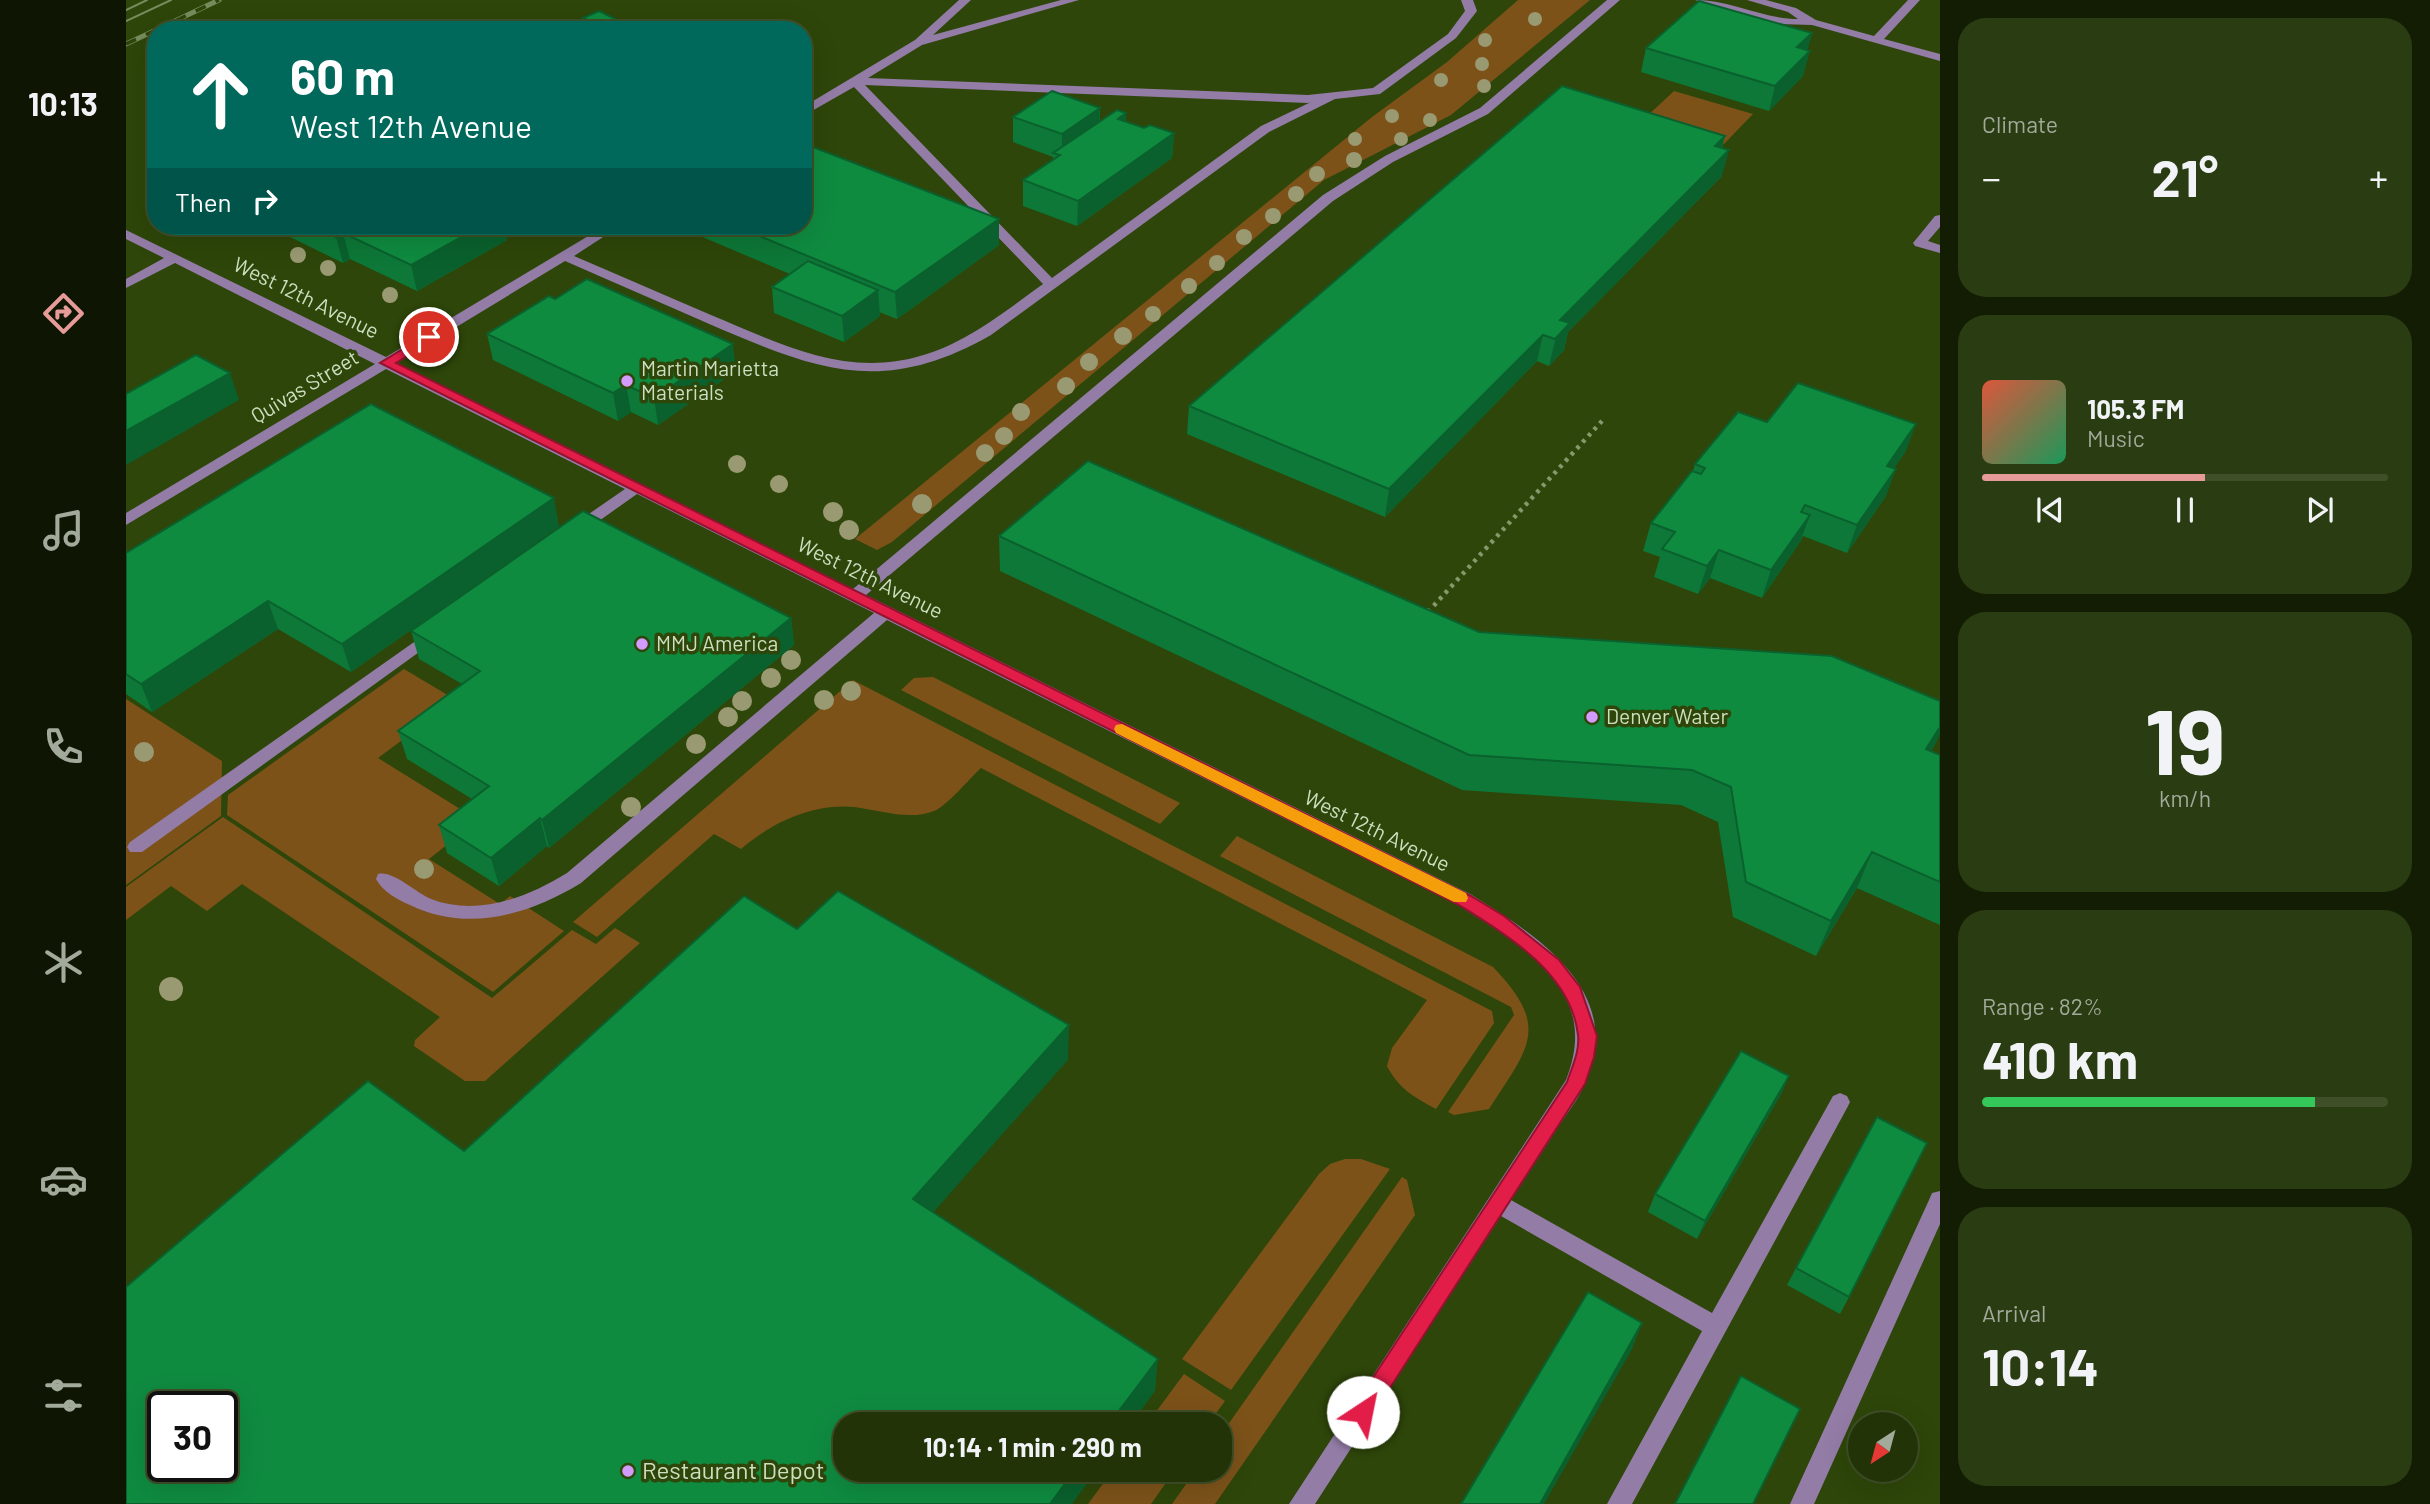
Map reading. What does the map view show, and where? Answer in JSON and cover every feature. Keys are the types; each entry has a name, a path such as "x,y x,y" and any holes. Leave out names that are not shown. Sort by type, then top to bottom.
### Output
{"street":[{"path":"812,106 918,43 965,0"},
{"path":"918,43 1073,0"},
{"path":"855,81 1308,99 1376,91 1452,36 1471,12 1467,0"},
{"path":"855,596 1328,198 1389,159 1485,111 1614,0"},
{"path":"1701,0 1781,22 1812,22"},
{"path":"1753,0 1792,10 1812,22 1940,58"},
{"path":"1876,40 1914,0"},
{"path":"855,81 1051,284"},
{"path":"564,256 771,346 812,359 858,368 911,364 953,351 986,332 1265,129 1335,96"},
{"path":"1940,219 1920,243 1940,249"},
{"name":"West 12th Avenue","path":"126,234 1465,900 1552,964 1574,992 1588,1036 1575,1084 1498,1204"},
{"name":"Quivas Street","path":"126,520 599,235"},
{"path":"126,284 175,258"},
{"path":"568,537 636,488"},
{"path":"386,879 408,898 428,907 455,913 500,911 549,895 574,878 886,612"},
{"path":"136,847 443,626"},
{"path":"1619,1504 1840,1102"},
{"path":"1802,1504 1940,1200"},
{"path":"1301,1504 1498,1204 1716,1327"}],"path":[{"path":"1420,621 1602,421"}],"shaded area":[{"path":"1518,0 1590,0 1451,115 1324,180 892,542 877,550 855,539 1372,117 1447,62"},
{"path":"1674,91 1753,114 1724,144 1644,119"},
{"path":"404,669 456,700 378,758 478,820 429,859 500,904 510,896 564,931 493,992 227,815 228,795"},
{"path":"933,677 1180,803 1160,824 901,690 914,678"},
{"path":"853,680 1492,1011 1494,1023 1436,1109 1408,1092 1387,1066 1392,1048 1427,1000 981,768 946,803 924,814 894,814 854,807 823,808 779,823 741,849 714,834 597,937 573,922"},
{"path":"126,699 222,761 221,816 126,885"},
{"path":"223,817 492,998 572,930 596,944 615,928 640,943 485,1081 465,1081 414,1046 415,1040 440,1017 242,884 207,911 171,886 126,920 126,887"},
{"path":"1237,836 1493,967 1523,1006 1528,1023 1528,1038 1514,1070 1489,1109 1454,1115 1448,1112 1514,1015 1511,1007 1220,856"},
{"path":"1345,1159 1361,1159 1390,1169 1231,1390 1182,1359 1319,1174 1330,1164"},
{"path":"1402,1177 1407,1180 1415,1215 1232,1479 1232,1419"},
{"path":"1184,1374 1225,1401 1217,1412 1156,1412"},
{"path":"1104,1482 1167,1482 1151,1504 1088,1504"},
{"path":"1188,1482 1230,1482 1215,1504 1172,1504"}],"building":[{"path":"1699,1 1812,33 1797,47 1810,51 1775,86 1646,48"},
{"path":"599,11 620,21 590,21 583,18"},
{"path":"1562,86 1725,136 1715,146 1729,150 1560,320 1570,323 1555,339 1543,335 1389,489 1189,406"},
{"path":"1052,91 1100,108 1062,134 1013,117"},
{"path":"1117,110 1126,113 1118,119 1144,128 1150,125 1174,133 1078,201 1023,180 1060,155 1053,153"},
{"path":"812,147 999,219 895,292 757,235 812,235"},
{"path":"347,235 465,235 411,265"},
{"path":"808,261 878,290 842,316 772,287"},
{"path":"587,279 733,344 654,398 626,385 613,393 487,334 549,296 555,299"},
{"path":"196,355 230,373 126,431 126,394"},
{"path":"1798,383 1916,424 1887,466 1896,469 1857,525 1805,505 1801,512 1810,515 1771,570 1719,550 1707,566 1662,549 1675,532 1651,523 1692,471 1701,474 1705,468 1695,464 1738,412 1767,422"},
{"path":"371,404 554,498 342,644 268,601 141,684 126,674 126,553"},
{"name":"Denver Water","path":"1088,461 1479,632 1832,656 1940,701 1940,727 1926,749 1940,755 1940,882 1872,852 1831,921 1746,882 1731,787 1692,770 1469,755 999,536"},
{"path":"583,511 791,618 542,820 540,818 491,858 439,825 489,786 398,731 480,671 411,631"},
{"path":"838,891 1069,1025 913,1199 1158,1359 1118,1412 833,1412 833,1482 1066,1482 1050,1504 126,1504 126,1287 368,1081 464,1151 744,896 797,929"},
{"path":"1741,1051 1789,1076 1705,1221 1655,1194"},
{"path":"1877,1117 1927,1143 1849,1297 1796,1268"},
{"path":"1588,1292 1642,1323 1540,1504 1461,1504"},
{"path":"1741,1376 1800,1409 1753,1504 1675,1504"}],"tram line":[{"path":"126,10 147,0"},
{"path":"126,21 171,0"}],"railway":[{"path":"175,21 219,0"},
{"path":"126,44 147,34"}],"slow traffic":[{"path":"1122,729 1460,898"}],"place":[{"name":"Martin Marietta Materials","path":"627,381"},
{"name":"MMJ America","path":"642,644"},
{"name":"Denver Water","path":"1592,717"},
{"name":"Restaurant Depot","path":"628,1471"}],"route":[{"path":"429,337 386,363 1465,900 1498,921 1552,964 1574,992 1588,1036 1585,1057 1575,1084 1363,1412"}]}
